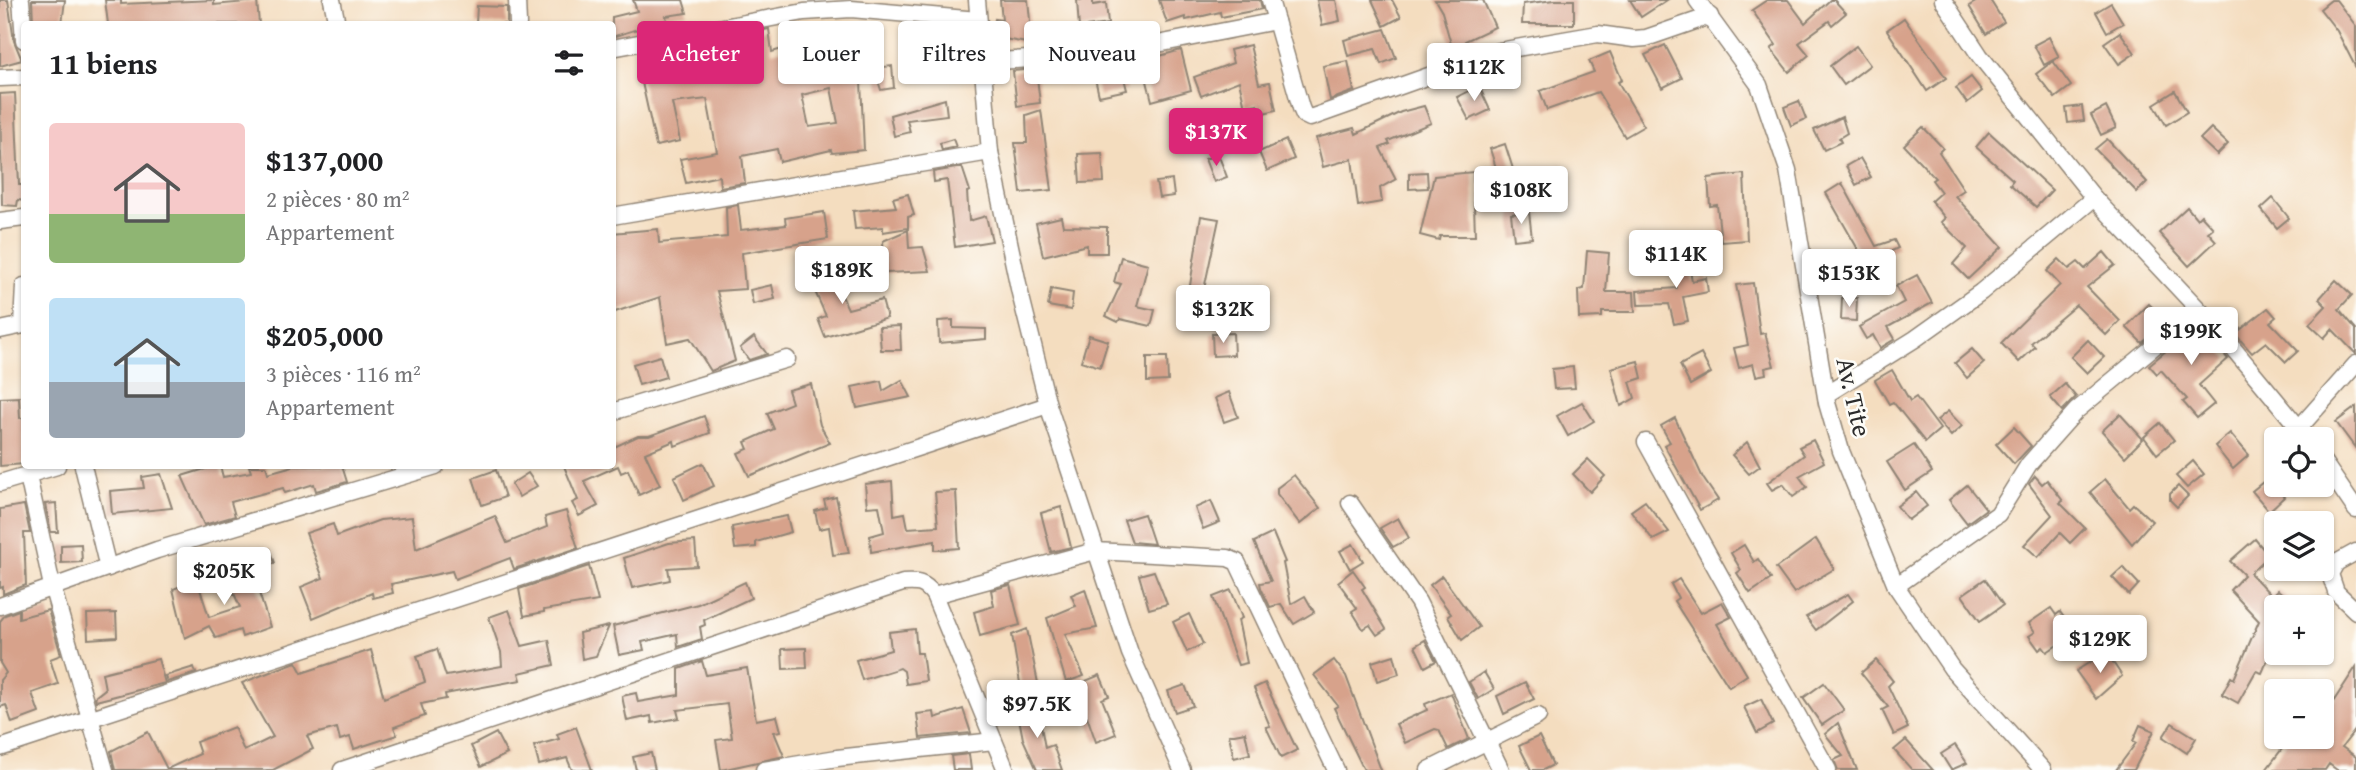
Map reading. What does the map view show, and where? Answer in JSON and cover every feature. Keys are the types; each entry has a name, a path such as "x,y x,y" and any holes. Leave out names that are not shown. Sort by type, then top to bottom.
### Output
{"street":[{"path":"20,0 22,21"},
{"path":"332,0 336,21"},
{"path":"517,0 518,21"},
{"path":"616,47 804,12 850,9 978,20 977,0"},
{"path":"1270,0 1301,108 1304,116 1310,118 1499,51 1598,34 1634,40 1710,16"},
{"name":"Av. Tite","path":"1698,0 1759,85 1788,170 1808,302 1841,451 1896,586 1952,669 2043,770"},
{"path":"1943,0 1980,56 2094,198 2198,310 2299,427"},
{"path":"1010,60 1106,54 1276,21"},
{"path":"0,78 21,77"},
{"path":"985,84 990,152 1020,293 1048,405 1130,653 1182,770"},
{"path":"616,215 990,152"},
{"path":"1827,394 1915,339 1981,292 2094,198"},
{"path":"0,221 21,218"},
{"path":"1896,586 1998,514 2029,464 2076,411 2198,310"},
{"path":"0,330 21,325"},
{"path":"616,411 787,359"},
{"path":"2309,427 2356,364"},
{"path":"0,748 1048,405"},
{"path":"1646,442 1828,770"},
{"path":"0,483 48,469"},
{"path":"84,469 108,568"},
{"path":"0,606 108,568 426,469"},
{"path":"28,476 52,586 106,770"},
{"path":"2334,478 2356,510"},
{"path":"1350,503 1418,602 1501,770"},
{"path":"934,595 1095,551 1228,558 1237,562 1336,770"},
{"path":"2356,552 2336,563 2330,574 2336,592 2356,611"},
{"path":"342,770 903,583 926,585 934,595 1006,770"},
{"path":"1429,770 1538,716"},
{"path":"764,770 837,758 994,741"}],"building":[{"path":"0,0 8,0 14,41 21,60 0,66"},
{"path":"32,0 65,0 62,21 33,21"},
{"path":"105,0 121,0 121,4 214,0 214,5 257,1 259,21 108,21"},
{"path":"633,0 683,0 687,13 666,16 667,20 664,21 637,21 637,29 616,36 616,21 612,21 612,17 637,11"},
{"path":"1000,0 1028,0 1030,20 1024,21 1024,42 1010,40 1010,21 995,21 1002,20"},
{"path":"1077,0 1093,0 1093,5 1106,3 1108,21 1078,21"},
{"path":"1159,0 1260,0 1262,9 1221,17 1220,12 1186,20 1185,17 1167,23"},
{"path":"1317,0 1336,0 1340,21 1322,25"},
{"path":"1372,0 1392,0 1401,17 1384,26"},
{"path":"1435,0 1483,0 1495,27 1465,41 1467,48 1453,51 1442,12"},
{"path":"1574,0 1574,24 1522,24 1523,4"},
{"path":"1630,0 1667,0 1641,17"},
{"path":"1767,0 1788,0 1805,23 1830,0 1834,0 1846,13 1832,25 1829,21 1799,43 1809,55 1789,72 1771,49 1776,45 1752,10"},
{"path":"1979,0 1990,0 2004,22 1986,34 1969,6"},
{"path":"2331,0 2336,0 2356,26 2356,68 2337,31 2320,9"},
{"path":"2111,3 2123,23 2107,32 2096,12"},
{"path":"477,6 507,7 507,21 476,21"},
{"path":"1904,18 1946,78 1927,91 1887,30"},
{"path":"769,29 772,52 778,50 778,84 861,84 864,150 832,153 831,150 780,162 777,149 742,156 745,183 720,187 719,176 686,183 680,159 717,152 707,99 672,103 680,141 656,146 642,84 764,84 764,30","holes":["831,88 838,123 809,127 802,95"]},
{"path":"1385,29 1396,58 1381,64 1375,49 1348,56 1344,40"},
{"path":"2120,32 2135,53 2119,64 2104,43"},
{"path":"2049,37 2059,57 2044,65 2034,45"},
{"path":"1250,45 1259,84 1270,82 1276,110 1259,114 1257,104 1245,107 1239,81 1201,96 1194,77 1233,63 1230,50"},
{"path":"1665,45 1682,78 1662,88 1645,55"},
{"path":"1856,46 1870,65 1844,85 1830,66"},
{"path":"1181,50 1191,90 1152,101 1148,84 1160,84 1160,56"},
{"path":"1610,52 1622,80 1618,82 1644,126 1625,137 1598,92 1547,110 1540,91 1594,72 1589,61"},
{"path":"1348,61 1354,91 1330,100 1323,66"},
{"path":"2053,61 2071,86 2055,98 2036,74"},
{"path":"892,66 894,88 881,90 879,84 884,84 884,67"},
{"path":"1024,70 1024,84 1038,84 1040,103 1017,106 1013,71"},
{"path":"1971,77 1982,91 1967,103 1956,88"},
{"path":"1096,84 1126,84 1127,90 1099,96"},
{"path":"1479,86 1490,110 1469,120 1457,97"},
{"path":"2175,91 2187,112 2166,125 2154,104"},
{"path":"15,93 21,185 21,200 18,200 17,206 2,205 0,94"},
{"path":"945,99 947,115 907,120 910,132 894,136 890,115"},
{"path":"1799,101 1806,119 1791,126 1784,107"},
{"path":"1424,106 1431,123 1388,141 1390,144 1380,148 1396,179 1380,188 1382,202 1358,206 1352,159 1323,167 1316,138 1354,128 1356,134 1401,112"},
{"path":"2082,106 2084,121 2068,123 2066,108"},
{"path":"2106,107 2116,128 2101,135 2091,115"},
{"path":"1041,110 1052,190 1021,193 1015,143 1027,143 1026,115"},
{"path":"1842,117 1847,133 1839,138 1841,142 1824,150 1814,130"},
{"path":"1923,127 1943,148 1939,152 1964,190 1955,196 2002,247 1968,279 1953,264 1967,248 1941,222 1945,218 1931,201 1941,192 1932,180 1935,178 1904,145"},
{"path":"2211,128 2228,144 2217,155 2200,139"},
{"path":"1989,132 2052,190 2036,207 2010,184 2013,180 1976,147"},
{"path":"953,139 956,147 942,150 940,143"},
{"path":"2107,139 2147,182 2137,192 2095,149"},
{"path":"1286,140 1294,159 1267,171 1259,152"},
{"path":"1505,144 1513,169 1498,174 1490,149"},
{"path":"1102,153 1104,182 1080,183 1078,154"},
{"path":"1218,154 1227,177 1214,182 1205,159"},
{"path":"1860,158 1871,177 1856,185 1846,166"},
{"path":"962,167 970,191 967,192 969,221 986,216 992,241 955,247 947,180 934,182 933,172"},
{"path":"1427,172 1428,188 1409,189 1409,173"},
{"path":"1473,172 1475,236 1440,236 1439,240 1420,235 1434,176"},
{"path":"1744,174 1747,240 1721,242 1717,205 1710,206 1708,178"},
{"path":"1172,180 1174,196 1159,198 1156,182"},
{"path":"1842,183 1876,246 1894,240 1898,248 1832,280 1826,262 1859,251 1826,193"},
{"path":"908,194 914,215 908,217 908,228 883,232 883,227 855,229 853,211 896,207 893,198"},
{"path":"2273,198 2289,218 2277,228 2261,209"},
{"path":"738,205 741,230 786,225 785,218 824,212 828,239 742,253 745,289 717,291 735,361 711,371 690,338 667,343 660,297 616,312 616,233 658,229 659,243 727,237 726,207"},
{"path":"2187,207 2197,219 2201,215 2213,228 2208,232 2216,241 2189,266 2159,233"},
{"path":"1529,212 1532,238 1514,240 1511,214"},
{"path":"1201,216 1219,219 1203,294 1189,292"},
{"path":"1061,217 1063,226 1107,227 1107,253 1087,253 1087,245 1043,256 1036,223"},
{"path":"908,230 909,248 923,247 930,271 885,273 883,241"},
{"path":"1587,251 1609,253 1606,292 1634,292 1635,312 1602,312 1602,317 1579,318 1578,290 1584,289"},
{"path":"1687,252 1692,281 1706,278 1708,292 1683,297 1688,321 1674,324 1669,304 1638,305 1637,291 1677,288 1671,255"},
{"path":"2104,252 2115,265 2087,287 2120,321 2106,335 2076,305 2031,343 2035,347 2019,362 2001,343 2060,285 2047,271 2059,259 2069,269 2078,262 2085,269"},
{"path":"1121,257 1148,264 1137,306 1155,310 1151,326 1120,319 1118,322 1106,316 1121,284 1114,282"},
{"path":"828,266 848,309 882,300 887,318 825,337 818,319 826,316 808,276"},
{"path":"1917,275 1932,303 1888,327 1895,339 1880,348 1873,335 1866,339 1859,327 1904,302 1896,286"},
{"path":"2336,280 2352,295 2339,309 2356,329 2356,354 2332,329 2324,338 2309,324 2326,306 2319,299"},
{"path":"1753,283 1760,334 1765,333 1774,366 1765,368 1766,374 1756,376 1753,364 1739,368 1734,348 1748,345 1736,285"},
{"path":"772,285 775,299 753,304 750,290"},
{"path":"1051,289 1073,293 1071,310 1048,306"},
{"path":"1842,298 1857,298 1856,321 1841,320"},
{"path":"2149,304 2167,322 2142,343 2126,327"},
{"path":"2268,308 2276,317 2270,322 2298,351 2286,362 2266,342 2252,353 2235,334"},
{"path":"953,320 953,328 986,329 986,339 939,343 938,321"},
{"path":"2198,324 2228,359 2199,385 2214,404 2197,418 2183,402 2187,399 2161,370 2157,374 2149,365"},
{"path":"900,326 901,350 881,350 879,327"},
{"path":"1233,333 1234,355 1213,356 1212,334"},
{"path":"1089,335 1108,341 1100,367 1081,361"},
{"path":"754,337 767,354 749,360 740,348"},
{"path":"2088,340 2104,357 2087,373 2071,357"},
{"path":"1972,349 1984,363 1967,378 1955,363"},
{"path":"1701,354 1711,373 1690,385 1680,365"},
{"path":"660,356 666,377 639,385 633,364"},
{"path":"1147,357 1167,357 1168,381 1147,382"},
{"path":"1638,361 1642,378 1630,382 1635,398 1621,406 1611,368"},
{"path":"1573,367 1575,388 1554,389 1552,369"},
{"path":"1892,370 1910,401 1916,397 1940,429 1925,442 1893,402 1889,404 1875,380"},
{"path":"902,380 911,397 857,408 852,387 881,381 883,391"},
{"path":"811,384 820,425 830,443 749,476 738,453 748,449 745,442 774,429 767,413 792,403 788,390"},
{"path":"2065,384 2076,397 2062,411 2050,397"},
{"path":"1229,392 1238,417 1224,422 1215,398"},
{"path":"19,397 21,464 0,466 0,398"},
{"path":"1582,402 1594,421 1568,436 1557,416"},
{"path":"2356,407 2356,449 2336,422"},
{"path":"1948,411 1962,426 1951,436 1937,420"},
{"path":"2120,414 2143,439 2125,457 2102,431"},
{"path":"704,416 710,433 675,446 674,441 645,453 660,485 639,495 628,470 621,473 618,466 616,467 616,446 638,436 649,436"},
{"path":"1675,418 1703,478 1718,500 1700,510 1664,445 1670,442 1661,426"},
{"path":"2160,423 2174,440 2157,454 2144,437"},
{"path":"2014,427 2031,446 2014,464 1996,444"},
{"path":"2230,433 2249,455 2233,469 2215,446"},
{"path":"1813,440 1824,462 1799,476 1807,487 1793,497 1783,484 1772,490 1767,483 1804,455 1799,447"},
{"path":"1747,442 1760,466 1749,474 1732,455"},
{"path":"1914,445 1932,472 1905,490 1887,462"},
{"path":"1588,459 1605,476 1590,492 1573,474"},
{"path":"2193,461 2204,474 2187,488 2176,476"},
{"path":"703,463 714,486 684,500 674,477"},
{"path":"205,469 221,469 223,477 251,472 250,469 267,469 268,473 282,469 343,469 347,482 316,491 314,484 285,493 283,488 231,502 235,516 204,525 182,476"},
{"path":"565,469 611,469 584,481 598,506 579,516 572,503 578,500"},
{"path":"496,470 505,497 482,505 473,478"},
{"path":"528,473 537,486 519,497 511,484"},
{"path":"161,474 172,508 112,514 110,491 144,488 142,477"},
{"path":"1294,475 1320,508 1300,524 1277,494 1277,488"},
{"path":"2035,476 2042,484 2047,480 2063,501 2060,503 2085,528 2070,543 2060,533 2038,557 2024,545 2052,515 2029,484"},
{"path":"2105,479 2129,508 2133,504 2152,521 2132,544 2090,492"},
{"path":"892,481 894,515 905,513 908,528 938,526 935,492 956,491 959,548 935,550 935,541 871,552 870,536 884,532 879,506 867,507 865,484"},
{"path":"2264,481 2264,497 2284,497 2269,511 2252,491"},
{"path":"1967,485 1986,509 1967,523 1949,500"},
{"path":"2178,486 2188,496 2177,507 2170,500 2170,494"},
{"path":"1916,492 1927,506 1908,520 1897,506"},
{"path":"836,497 849,553 833,555 829,527 819,529 815,511 826,508 824,500"},
{"path":"1211,501 1220,522 1203,529 1195,508"},
{"path":"1645,501 1669,532 1653,540 1631,511"},
{"path":"56,503 58,532 51,532 45,504"},
{"path":"24,505 30,533 24,533 26,585 3,594 3,587 0,588 0,509"},
{"path":"1061,507 1071,547 1051,552 1041,513"},
{"path":"566,511 578,548 514,569 510,558 455,579 452,571 391,584 393,593 373,598 372,593 313,618 301,587 323,578 306,533 333,524 337,536 380,520 412,517 416,549 495,516 507,543 547,527 545,517"},
{"path":"1144,514 1154,544 1132,542 1124,520"},
{"path":"787,516 791,532 756,542 756,547 735,549 732,527"},
{"path":"1398,518 1409,538 1393,547 1380,528"},
{"path":"1273,533 1285,562 1283,563 1291,604 1305,596 1314,612 1294,624 1281,604 1270,607 1261,588 1260,583 1271,581 1254,542"},
{"path":"1816,539 1834,569 1794,593 1776,568"},
{"path":"2255,539 2264,550 2264,560 2250,573 2271,595 2264,595 2265,665 2262,673 2256,671 2238,703 2222,694 2231,677 2234,679 2259,621 2230,590 2244,575 2230,561"},
{"path":"695,541 697,566 668,568 670,580 632,588 624,558 669,543"},
{"path":"81,544 82,562 61,563 61,545"},
{"path":"1353,544 1363,561 1350,569 1340,551"},
{"path":"1744,545 1754,562 1758,559 1771,579 1750,593 1737,573 1741,570 1731,553"},
{"path":"270,549 275,563 262,568 256,554"},
{"path":"249,562 270,627 242,637 240,630 216,638 209,626 185,638 173,589 197,580 209,617 240,607 225,573"},
{"path":"589,566 598,601 524,616 519,589"},
{"path":"2123,567 2139,584 2129,595 2112,577"},
{"path":"1353,570 1365,587 1362,589 1386,629 1377,635 1370,625 1363,629 1352,611 1357,608 1338,582"},
{"path":"1154,571 1167,604 1149,609 1139,575"},
{"path":"1442,576 1479,627 1462,640 1448,616 1451,614 1430,585"},
{"path":"1679,579 1701,613 1722,602 1731,617 1717,624 1747,675 1729,687 1674,601 1678,598 1671,584"},
{"path":"1985,579 2003,605 1980,621 1962,595"},
{"path":"745,582 751,598 704,620 705,625 700,627 702,639 678,647 677,634 642,642 644,650 619,655 613,626 698,604"},
{"path":"1010,585 1020,625 980,636 974,612 994,606 991,590"},
{"path":"1085,589 1097,628 1065,634 1084,676 1066,682 1047,618 1076,606 1071,595"},
{"path":"1231,590 1242,618 1238,620 1247,663 1238,665 1213,597"},
{"path":"1848,594 1853,601 1816,630 1806,617"},
{"path":"2051,608 2056,615 2060,612 2070,626 2065,630 2069,637 2047,652 2043,647 2039,650 2029,636 2035,632 2029,623"},
{"path":"19,610 19,618 48,610 61,655 50,659 58,684 32,693 39,713 12,723 6,705 0,707 0,680 6,673 0,663 0,621 5,615"},
{"path":"509,610 522,646 549,640 554,665 519,673 521,680 445,694 446,699 421,704 425,716 394,727 397,735 354,749 350,737 340,740 337,728 307,736 313,749 273,770 115,770 111,751 148,732 167,769 200,754 196,742 234,727 244,751 273,737 242,683 296,662 302,673 371,650 384,698 425,682 417,656 437,649 446,676 502,666 501,652 489,617"},
{"path":"116,613 117,637 88,639 87,614"},
{"path":"1189,614 1203,644 1187,652 1173,622"},
{"path":"609,626 596,656 582,659 579,633"},
{"path":"915,629 917,653 922,653 926,681 906,684 904,671 900,668 862,680 856,660 891,650 889,632"},
{"path":"1027,629 1041,698 1023,701 1012,635"},
{"path":"1425,640 1436,661 1425,667 1415,646"},
{"path":"806,648 807,668 783,669 782,649"},
{"path":"2106,652 2122,676 2096,699 2076,671"},
{"path":"1394,655 1399,674 1377,681 1372,662"},
{"path":"158,659 165,683 96,701 95,697 105,689 102,673"},
{"path":"1334,660 1346,676 1381,770 1364,770 1334,708 1338,706 1314,675"},
{"path":"1876,660 1893,681 1888,686 1908,728 1894,735 1882,710 1888,707 1861,673"},
{"path":"702,661 706,675 747,668 756,720 777,716 781,731 774,732 784,756 721,770 716,740 732,738 727,704 677,710 679,718 652,723 651,716 627,721 622,696 636,693 638,702 679,695 679,669"},
{"path":"194,667 196,673 167,682 165,676"},
{"path":"2356,667 2356,729 2342,747 2356,757 2356,770 2337,770 2329,764 2325,770 2266,770 2282,749 2334,749 2334,700"},
{"path":"1484,672 1494,689 1478,699 1469,682"},
{"path":"1100,675 1109,696 1102,699 1116,734 1096,742 1076,685"},
{"path":"1525,682 1534,699 1504,714 1497,696"},
{"path":"1265,683 1297,750 1281,758 1266,727 1270,726 1254,688"},
{"path":"1824,683 1844,710 1822,725 1803,698"},
{"path":"1185,685 1193,706 1175,712 1168,691"},
{"path":"1451,693 1469,739 1448,749 1439,730 1435,729 1405,743 1396,724 1427,710 1425,704"},
{"path":"1761,699 1773,724 1757,733 1744,707"},
{"path":"1037,704 1045,748 1053,745 1062,770 1037,770 1023,739 1017,708"},
{"path":"963,709 971,733 920,738 917,714 934,712 935,718"},
{"path":"1838,723 1857,770 1838,770 1834,760 1843,756 1825,734"},
{"path":"2172,723 2196,738 2187,753 2163,737"},
{"path":"2140,725 2154,731 2134,770 2116,770 2136,743 2133,741"},
{"path":"576,727 592,770 572,770 567,758 539,765 534,746 559,739 557,734"},
{"path":"1245,732 1250,754 1234,758 1229,735"},
{"path":"496,733 507,754 481,767 471,746"},
{"path":"1539,736 1553,765 1543,770 1531,770 1519,746"},
{"path":"1906,740 1933,770 1912,770 1894,750"},
{"path":"1955,745 1967,763 1951,770 1941,754"},
{"path":"651,753 655,770 636,770 633,757"},
{"path":"969,754 971,770 953,770 951,756"}]}
